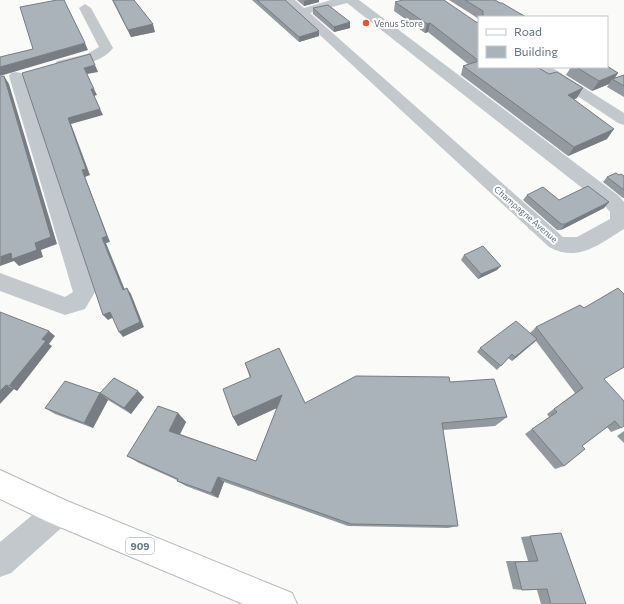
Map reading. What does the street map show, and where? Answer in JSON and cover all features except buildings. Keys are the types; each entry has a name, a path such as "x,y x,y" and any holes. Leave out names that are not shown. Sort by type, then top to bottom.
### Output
{"main road":[{"name":"909","path":"0,484 58,512 281,604"}],"street":[{"name":"Champagne Avenue","path":"288,0 556,242 564,246 580,245 618,222 621,216 619,209 612,201 351,0"},
{"path":"301,12 345,0"},
{"path":"52,67 94,56 106,48 85,8"},
{"path":"543,68 624,120"},
{"path":"0,282 65,306 75,304 82,298 84,292 17,76"},
{"path":"0,562 58,512"}],"place":[{"name":"Venus Store","path":"366,23"}]}
